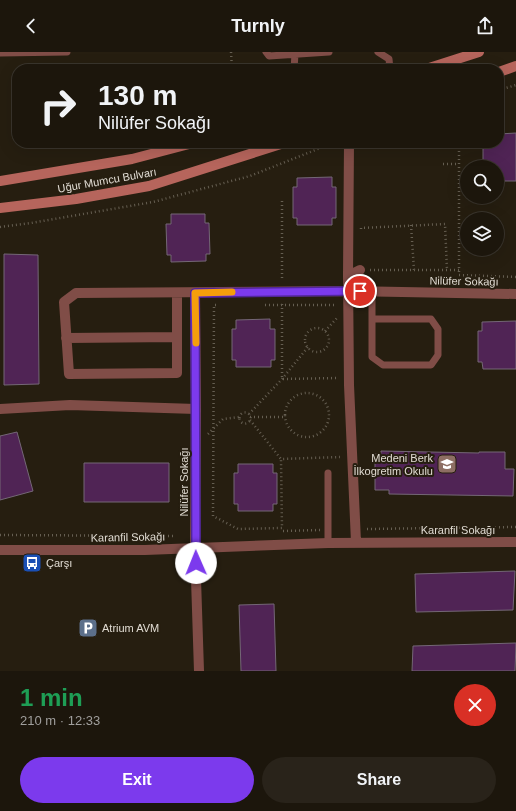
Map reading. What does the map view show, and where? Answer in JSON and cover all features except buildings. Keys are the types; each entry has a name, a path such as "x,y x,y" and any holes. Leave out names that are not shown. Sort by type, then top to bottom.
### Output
{"main road":[{"path":"442,64 479,52"},
{"path":"504,70 516,66"},
{"name":"Uğur Mumcu Bulvarı","path":"0,181 132,159 174,148"},
{"name":"Uğur Mumcu Bulvarı","path":"0,208 76,199 149,186 268,148"}],"street":[{"path":"349,148 349,378 356,542"},
{"path":"348,276 360,270"},
{"name":"Nilüfer Sokağı","path":"66,338 64,302 76,293 348,291 516,294"},
{"path":"177,293 177,337 177,373 69,374 66,338 177,337"},
{"name":"Nilüfer Sokağı","path":"195,293 195,548 199,671"},
{"path":"0,409 70,405 196,409"},
{"name":"Karanfil Sokağı","path":"0,550 145,550 356,542 516,542"}],"lane":[{"path":"0,53 67,52"},
{"path":"266,52 269,56 329,52"},
{"path":"378,52 389,59 390,64"},
{"path":"294,64 295,54"},
{"path":"372,292 372,320 372,357 383,365 431,365 438,355 438,329 431,320 372,320"},
{"path":"328,473 328,543"}],"path":[{"path":"231,52 232,64"},
{"path":"504,89 516,85"},
{"path":"459,148 459,275 516,277"},
{"path":"443,164 459,164"},
{"path":"282,201 282,379"},
{"path":"361,235 361,228 445,224 447,270"},
{"path":"411,226 414,270"},
{"path":"360,270 459,270"},
{"path":"196,445 214,429 223,419 239,418 246,412 281,459 282,528 238,529 213,516 214,429 214,305 222,305"},
{"path":"260,305 348,305"},
{"path":"325,331 348,305"},
{"path":"318,328 325,331 329,338 326,349 314,352 308,347 305,340 308,332 318,328"},
{"path":"239,418 243,424 247,423 250,417 308,347"},
{"path":"282,379 349,378"},
{"path":"301,394 316,394 323,399 329,411 329,419 323,431 310,437 296,434 291,430 285,417 289,402 294,397 301,394"},
{"path":"250,417 285,417"},
{"path":"281,459 352,456"},
{"path":"356,529 516,527"},
{"path":"258,533 328,529"},
{"path":"0,535 195,536"}],"slow traffic":[{"path":"196,343 195,293 232,292"}],"place":[{"name":"Medeni Berk İlkogretim Okulu","path":"447,464"},
{"name":"Çarşı","path":"32,563"},
{"name":"Atrium AVM","path":"88,628"}],"route":[{"path":"196,563 195,293 360,291"}]}
